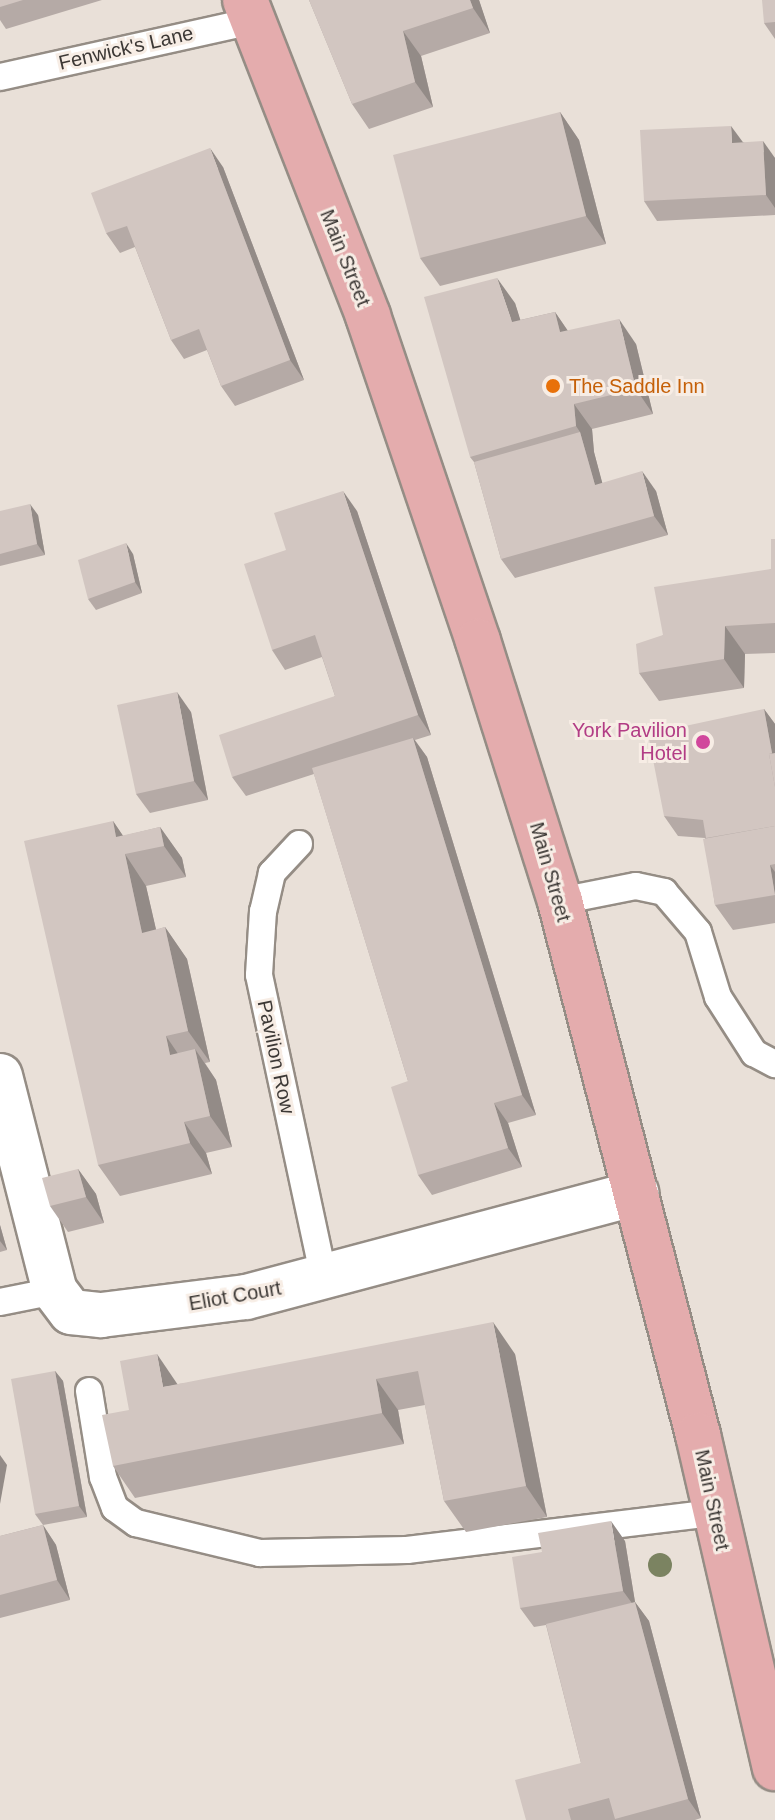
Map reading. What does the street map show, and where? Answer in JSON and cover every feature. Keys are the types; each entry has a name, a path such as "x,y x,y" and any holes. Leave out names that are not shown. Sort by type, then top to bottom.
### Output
{"main road":[{"name":"Main Street","path":"249,10 368,316 478,641 560,901 698,1435 775,1768"}],"street":[{"path":"0,1076 55,1291"},
{"name":"Eliot Court","path":"55,1291 71,1312 101,1315 246,1297 636,1193"}],"lane":[{"name":"Fenwick's Lane","path":"0,77 249,10"},
{"name":"Pavilion Row","path":"299,844 272,873 263,911 259,975 324,1278"},
{"path":"560,901 636,886 664,892 698,932 718,997 746,1042 754,1053 775,1064"},
{"path":"0,1302 55,1291"},
{"path":"89,1391 103,1477 115,1508 136,1523 260,1553 407,1550 714,1513"}],"building":[{"path":"0,0 23,0 0,7"},
{"path":"309,0 470,0 473,8 403,31 415,82 352,104"},
{"path":"762,0 775,0 775,22 764,23"},
{"path":"560,112 586,216 420,258 393,155"},
{"path":"731,126 732,143 763,141 766,195 644,201 640,130"},
{"path":"210,148 290,360 221,386 199,329 171,340 127,226 106,233 91,193"},
{"name":"The Saddle Inn","path":"497,278 512,322 555,312 560,332 619,319 636,389 574,404 576,426 470,457 424,297"},
{"path":"580,432 595,485 642,471 654,516 501,559 474,462"},
{"path":"343,491 418,715 232,777 219,735 335,696 315,635 272,650 244,564 286,550 274,513"},
{"path":"30,504 37,544 0,554 0,511"},
{"path":"771,539 775,539 775,623 725,626 724,659 639,673 636,644 663,635 654,587 771,569"},
{"path":"126,543 135,582 88,599 78,560"},
{"path":"177,692 194,781 136,794 117,705"},
{"path":"764,709 772,753 769,754 775,787 775,826 706,838 703,820 664,816 648,734"},
{"path":"413,738 522,1095 494,1103 508,1148 418,1175 391,1087 408,1081 312,768"},
{"path":"775,753 775,787 769,754"},
{"path":"113,821 116,837 160,827 164,846 125,854 142,933 165,927 188,1031 166,1036 170,1055 195,1049 210,1116 184,1122 190,1143 98,1165 24,841"},
{"path":"775,826 775,864 770,865 775,895 715,905 703,839"},
{"path":"78,1169 86,1197 50,1206 42,1178"},
{"path":"493,1322 526,1486 444,1501 418,1371 376,1379 382,1413 113,1466 102,1415 129,1410 120,1361 157,1354 163,1387"},
{"path":"55,1371 79,1506 35,1514 11,1379"},
{"path":"611,1521 623,1591 520,1608 512,1557 542,1552 538,1533"},
{"path":"43,1525 57,1580 0,1595 0,1536"},
{"path":"635,1602 688,1799 615,1819 609,1798 568,1809 571,1820 526,1820 515,1780 581,1763 546,1624"}],"place":[{"name":"The Saddle Inn","path":"553,386"},
{"name":"York Pavilion Hotel","path":"703,742"}]}
